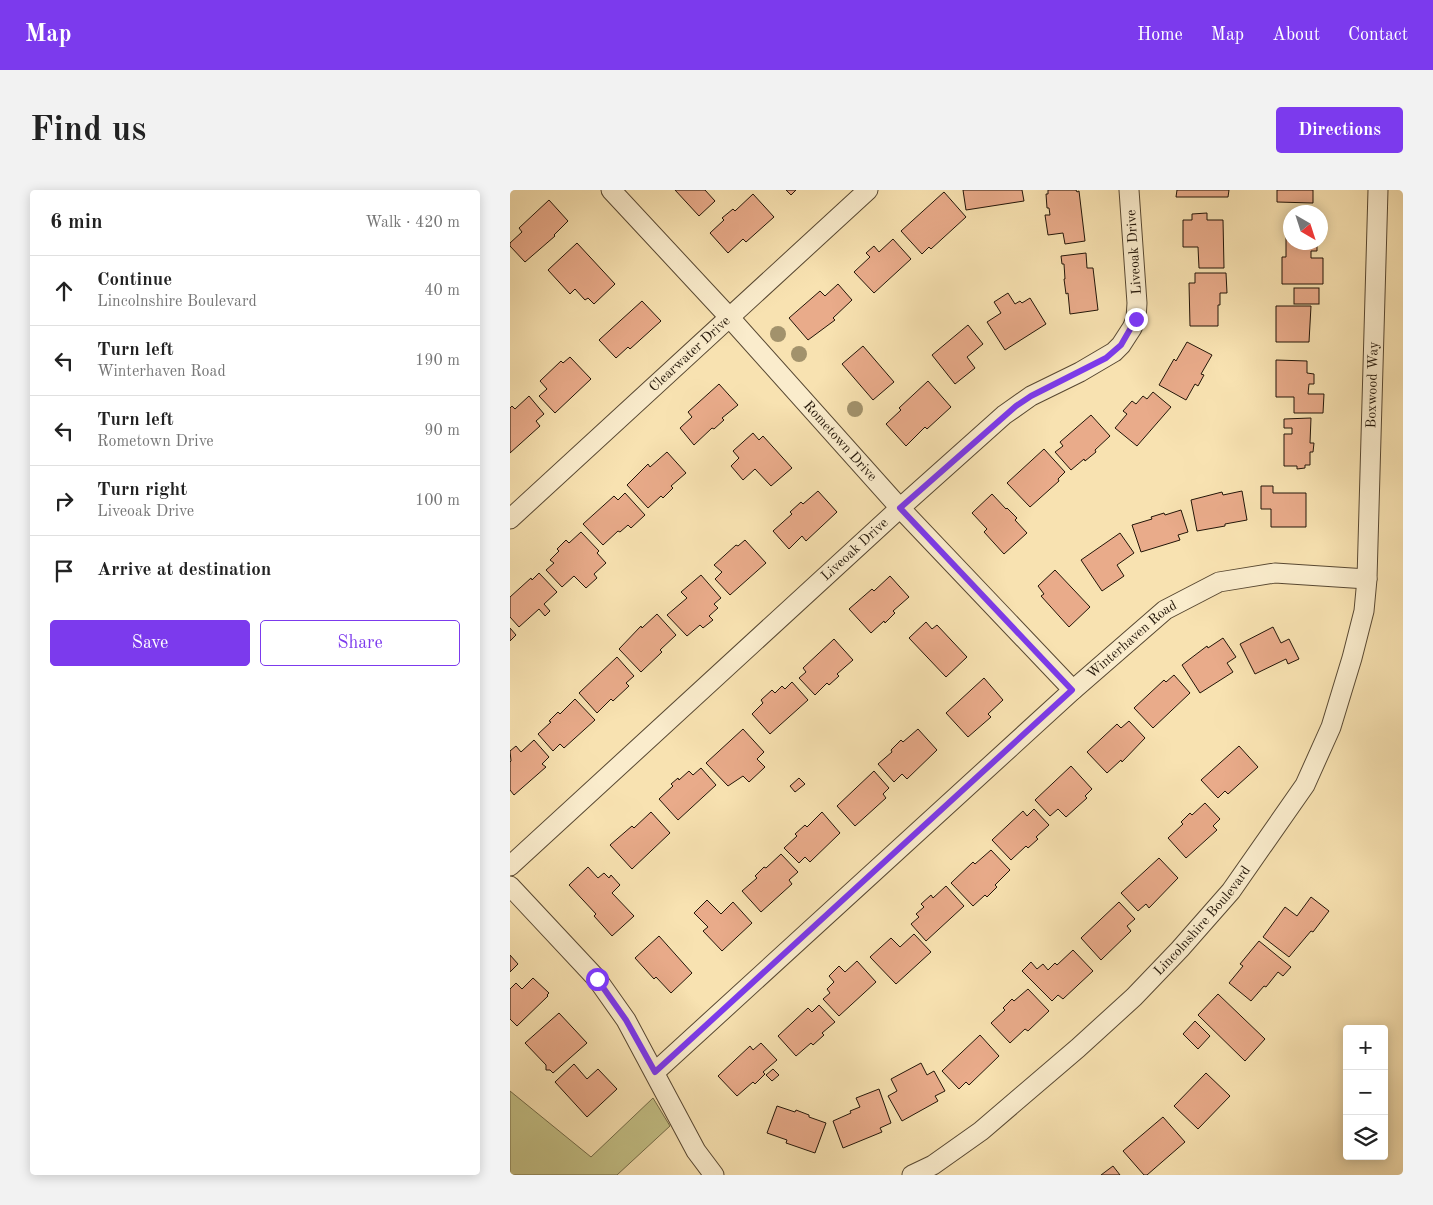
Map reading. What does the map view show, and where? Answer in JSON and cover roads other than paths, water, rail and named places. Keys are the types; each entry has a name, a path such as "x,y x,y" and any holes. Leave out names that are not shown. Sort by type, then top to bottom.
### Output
{"street":[{"name":"Rometown Drive","path":"611,190 730,318 900,508 1072,690"},
{"name":"Clearwater Drive","path":"510,519 868,190"},
{"name":"Liveoak Drive","path":"510,866 900,508 1016,406 1031,396 1106,358 1121,345 1136,319 1137,303 1130,190"},
{"name":"Boxwood Way","path":"1367,579 1378,190"},
{"name":"Winterhaven Road","path":"655,1072 1072,690 1165,610 1219,582 1275,573 1367,579"},
{"name":"Lincolnshire Boulevard","path":"912,1175 933,1165 981,1131 1078,1048 1141,990 1180,950 1231,891 1305,784 1331,727 1364,611 1367,579"},
{"path":"510,886 597,979 626,1020 696,1151 714,1175"}]}
